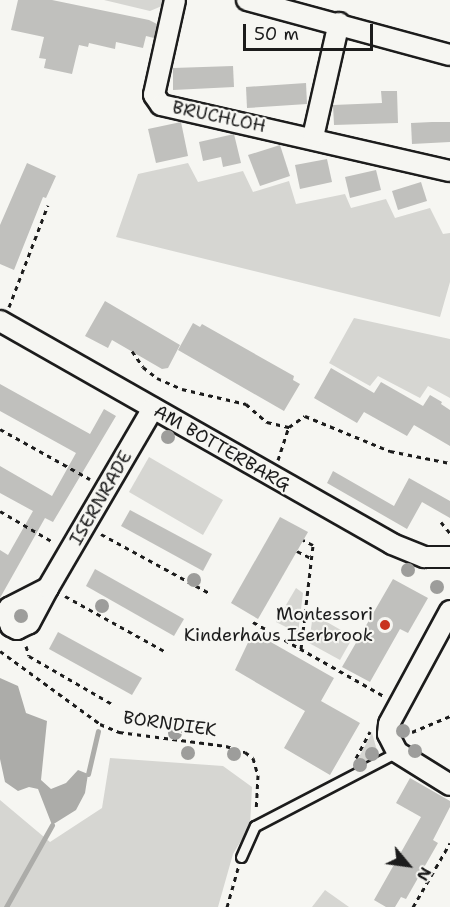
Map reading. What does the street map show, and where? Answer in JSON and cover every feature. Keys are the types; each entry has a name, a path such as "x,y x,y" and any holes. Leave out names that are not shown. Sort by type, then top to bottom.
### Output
{"street":[{"name":"BRUCHLOH","path":"174,0 154,95 161,105 313,137 450,171"},
{"path":"247,0 304,6 339,23 450,55"},
{"path":"313,137 339,23"},
{"name":"AM BOTTERBARG","path":"4,315 153,408 398,547 424,557 450,557"},
{"name":"ISERNRADE","path":"54,591 153,408"},
{"path":"450,611 389,724 389,742 397,753 450,784"}],"lane":[{"path":"241,857 255,826 397,753"}],"path":[{"path":"4,315 48,206"},
{"path":"132,351 143,367 157,378 182,389 246,404 267,422 289,427"},
{"path":"277,464 289,427 305,416 317,418 390,451 450,463"},
{"path":"0,429 99,484"},
{"path":"0,511 63,548"},
{"path":"441,522 450,533"},
{"path":"97,531 209,592"},
{"path":"301,649 313,545 303,540"},
{"path":"297,551 311,558"},
{"path":"54,591 165,652"},
{"path":"253,622 388,698"},
{"path":"26,646 29,656 114,705"},
{"name":"BORNDIEK","path":"0,651 100,724 119,732 226,746 245,752 253,758 258,775 255,826"},
{"path":"412,732 450,716"},
{"path":"344,779 371,730"},
{"path":"413,907 450,843"},
{"path":"227,907 241,857"}],"shaded area":[{"path":"104,0 168,0 169,3 150,11"},
{"path":"188,163 198,182 243,171 253,192 289,181 296,204 345,194 351,208 386,199 395,218 430,208 443,234 450,233 450,282 440,317 116,237 138,174"},
{"path":"354,318 450,339 450,398 428,386 420,398 378,376 370,386 329,363"},
{"path":"149,457 223,500 203,535 129,492"},
{"path":"296,588 303,593 298,633 276,622"},
{"path":"313,614 353,637 340,660 309,643"},
{"path":"0,678 18,686 26,713 47,721 41,780 51,789 66,783 78,770 88,774 85,793 76,810 52,825 38,789 29,787 18,791 5,782 0,759"},
{"path":"372,733 378,754 353,768"},
{"path":"110,758 223,766 252,787 250,826 233,854 218,907 0,907 0,800 50,842 102,808"},
{"path":"325,890 349,907 312,907"}],"building":[{"path":"18,0 52,0 149,20 157,24 154,38 146,36 143,48 116,42 115,49 89,43 88,47 79,45 72,74 44,68 46,59 39,58 44,37 11,30"},
{"path":"233,66 234,87 173,90 173,68"},
{"path":"306,83 307,104 247,108 246,87"},
{"path":"381,91 397,91 398,123 334,125 333,105 382,103"},
{"path":"181,122 188,156 156,163 148,129"},
{"path":"450,122 450,142 412,144 411,123"},
{"path":"234,134 241,163 223,167 221,157 203,161 199,142"},
{"path":"280,145 290,176 260,186 248,155"},
{"path":"327,159 332,182 300,189 295,165"},
{"path":"27,163 56,176 46,198 43,197 14,270 0,264 0,225"},
{"path":"376,170 381,190 350,198 345,177"},
{"path":"421,182 427,201 398,210 392,191"},
{"path":"105,301 180,345 168,368 162,369 112,340 108,348 85,336"},
{"path":"193,323 200,327 202,324 294,376 293,380 300,384 284,411 178,350"},
{"path":"331,368 374,393 381,382 423,406 430,395 442,402 441,404 450,410 450,446 414,425 407,436 364,412 357,423 314,398"},
{"path":"0,384 90,434 104,409 116,416 53,522 45,518 0,598 0,550 8,555 33,511 0,493 0,466 52,496 76,453 0,411"},
{"path":"333,471 394,506 409,478 450,501 450,518 422,502 407,529 327,483"},
{"path":"130,510 212,554 203,571 121,526"},
{"path":"280,517 308,532 258,619 231,603"},
{"path":"95,569 184,619 174,636 86,586"},
{"path":"393,579 428,598 408,633 400,629 370,682 342,667"},
{"path":"58,632 142,678 132,695 49,649"},
{"path":"253,632 334,678 321,701 360,723 330,775 284,748 305,711 235,670"},
{"path":"410,778 450,801 450,807 433,840 438,843 406,899 401,897 395,907 386,907 374,900 421,817 396,803"}],"waterway":[{"path":"88,774 98,731"},
{"path":"6,907 52,825"}],"place":[{"name":"Montessori Kinderhaus Iserbrook","path":"385,625"}]}
